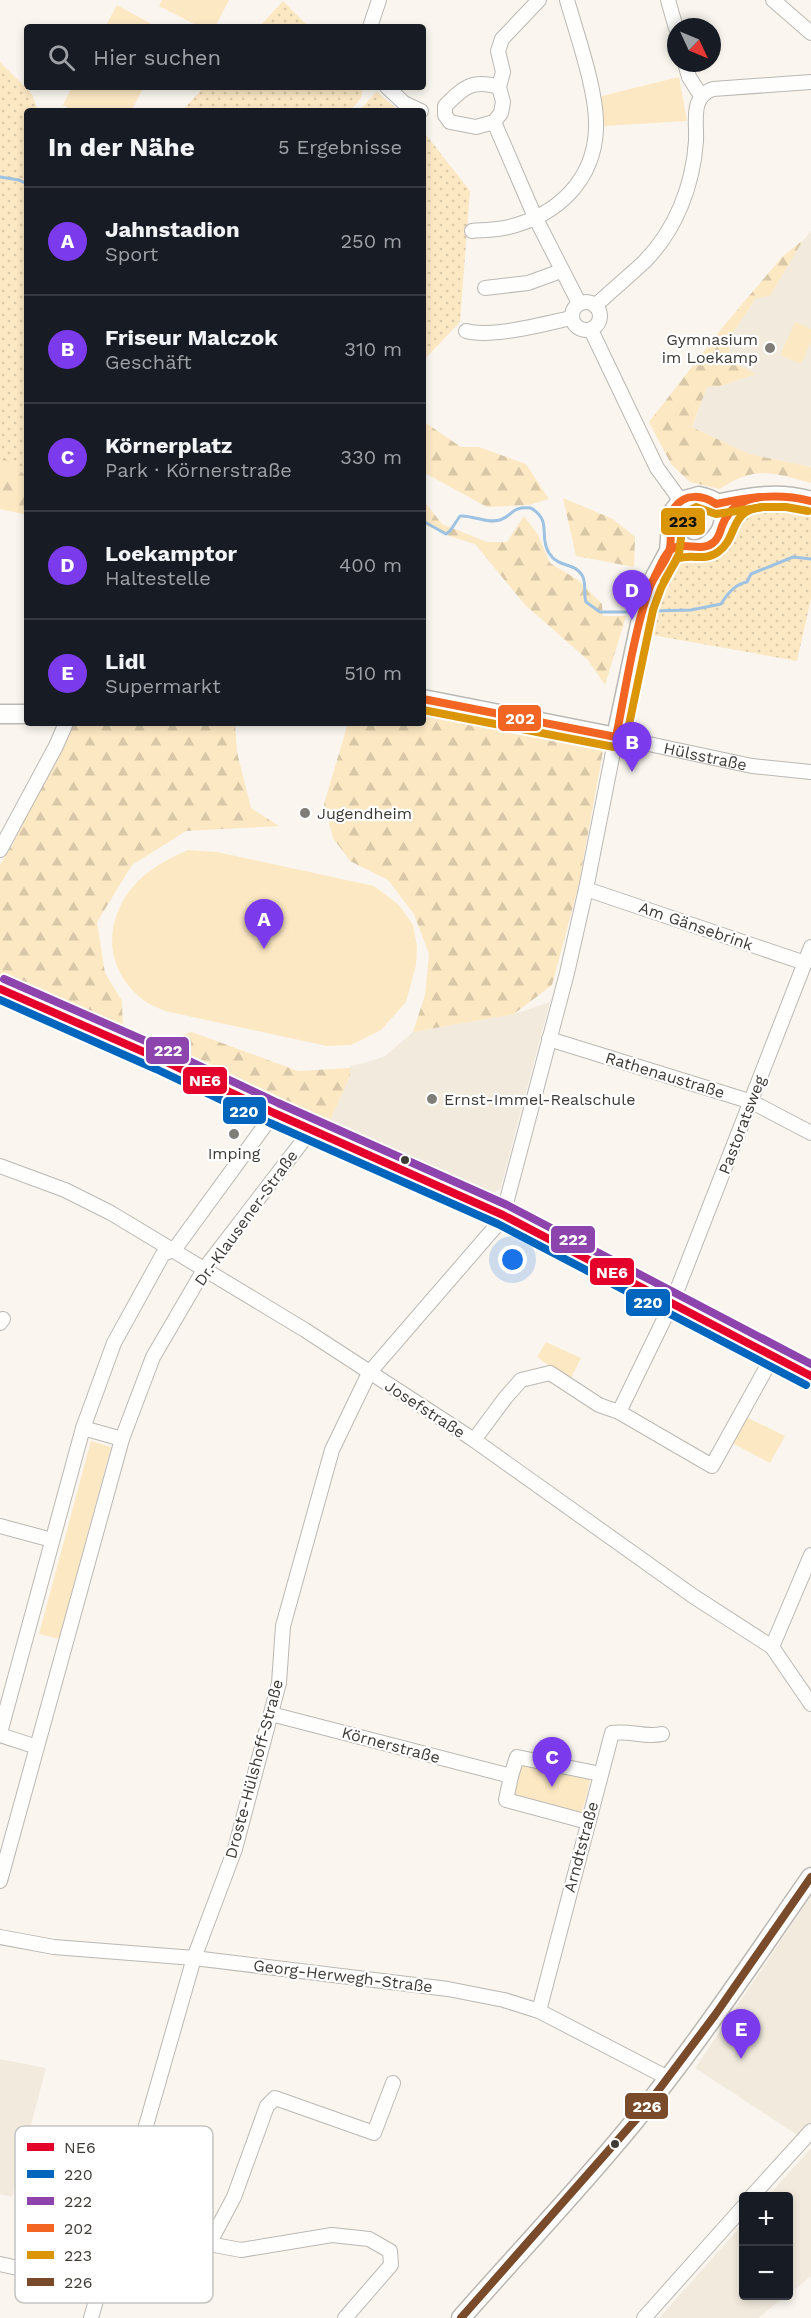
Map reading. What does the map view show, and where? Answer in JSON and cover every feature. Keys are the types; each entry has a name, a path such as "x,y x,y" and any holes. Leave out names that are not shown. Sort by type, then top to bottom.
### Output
{"main road":[{"path":"677,549 671,528 672,513 681,501 699,496 716,504 723,524"},
{"path":"716,504 746,498 774,496 811,501"},
{"path":"677,549 698,549 710,545 719,536 723,524 733,509 746,498"},
{"path":"616,737 650,586 677,549"},
{"name":"Hülsstraße","path":"426,700 616,737"},
{"path":"0,714 24,714"},
{"path":"461,2318 613,2147 668,2078 709,2025 811,1877"}],"street":[{"path":"371,24 379,0"},
{"path":"500,87 484,82 471,85 457,94 446,106 445,115 450,122 476,127 494,122 501,113 503,102 500,87 503,72 498,51 502,39 539,0"},
{"path":"472,231 506,228 535,217 553,208 570,195 586,175 594,151 597,129 595,108 567,0"},
{"path":"668,0 673,18"},
{"path":"773,0 811,33"},
{"path":"688,72 701,96"},
{"path":"595,306 645,261 665,236 680,208 694,161 696,106 701,96 713,88 811,82"},
{"path":"390,90 404,103 414,108"},
{"path":"426,114 445,115"},
{"path":"494,122 535,217 579,303"},
{"path":"485,288 528,283 561,271"},
{"path":"588,302 595,306 600,319 597,326 591,330 581,330 576,327 571,318 572,312 579,303 588,302"},
{"path":"466,331 488,332 571,318"},
{"path":"591,330 657,468 681,501"},
{"path":"0,850 65,726"},
{"name":"Hülsstraße","path":"616,737 752,766 811,772"},
{"name":"Droste-Hülshoff-Straße","path":"146,2126 194,1958 235,1849 279,1683 284,1626 332,1450 369,1373 503,1215 586,889 616,737"},
{"name":"Am Gänsebrink","path":"586,889 805,963"},
{"name":"Pastoratsweg","path":"619,1412 672,1303 811,947"},
{"path":"0,989 503,1215 811,1376"},
{"name":"Rathenaustraße","path":"549,1039 752,1102 811,1133"},
{"path":"37,1747 0,1734 83,1428 114,1343 163,1254 174,1250 274,1113"},
{"name":"Dr.-Klausener-Straße","path":"0,1881 122,1439 153,1357 205,1268 312,1129"},
{"name":"Josefstraße","path":"0,1167 65,1190 111,1213 205,1268 474,1440 693,1596 772,1647 811,1704"},
{"path":"474,1440 506,1396 521,1380 550,1373 599,1405 619,1412 712,1466 773,1356"},
{"path":"83,1428 122,1439"},
{"path":"0,1526 52,1540"},
{"path":"772,1647 811,1555"},
{"name":"Körnerstraße","path":"272,1713 511,1776"},
{"name":"Arndtstraße","path":"539,2011 612,1733 624,1731 653,1737 662,1734"},
{"path":"588,1822 506,1800 511,1776 517,1757 601,1774"},
{"name":"Georg-Herwegh-Straße","path":"0,1937 54,1947 194,1958 448,1989 504,2000 539,2011 668,2078"},
{"path":"213,2236 234,2197 267,2106 275,2098 374,2133 393,2084"},
{"path":"756,2192 811,2130"},
{"path":"644,2318 739,2212"},
{"path":"213,2245 241,2250 332,2235 369,2239 390,2251 391,2265 345,2318"},
{"path":"0,2264 15,2267"},
{"name":"Droste-Hülshoff-Straße","path":"91,2318 95,2303"}],"shaded area":[{"name":"Gymnasium im Loekamp","path":"811,231 810,467 749,454 692,428 707,387 720,386 755,374 728,360 731,336 756,298"},
{"name":"Ernst-Immel-Realschule","path":"550,1002 500,1190 490,1194 329,1123 350,1076 350,1066 385,1056 413,1032 514,1014"},
{"path":"811,1896 811,2144 695,2068"},
{"path":"0,2059 46,2068 31,2126 15,2126 15,2186 12,2197 0,2194"},
{"path":"811,2148 811,2276 793,2291 793,2192 772,2192"},
{"path":"739,2228 739,2300 781,2300 758,2318 659,2318"}],"green space":[{"path":"162,0 229,0 217,24 194,24 159,6"},
{"path":"283,1 306,24 262,24"},
{"path":"117,5 152,24 107,24"},
{"path":"0,62 24,86 24,90 32,94 37,108 24,108 24,476 0,456"},
{"path":"679,77 687,121 603,126 598,97"},
{"path":"70,90 142,90 133,108 68,108 63,105"},
{"path":"201,90 362,90 361,98 353,108 185,108"},
{"path":"377,92 396,108 362,108"},
{"path":"426,135 470,191 460,322 426,358"},
{"path":"803,240 770,296 756,298 731,336 728,360 756,374 720,386 707,387 692,427 749,454 811,467 811,483 764,473 732,481 720,489 690,482 671,464 649,422 722,328 782,257"},
{"path":"795,322 811,329 811,342 801,364 780,355"},
{"path":"426,423 461,447 479,447 526,464 549,499 529,505 487,507 426,474"},
{"path":"0,454 24,474 24,514 0,509"},
{"path":"563,498 613,519 635,537 634,567 576,556"},
{"path":"426,504 442,524 487,542 507,542 524,516 538,535 550,563 578,580 602,604 603,616 626,616 605,685 588,660 525,605 475,544 426,525"},
{"path":"782,505 811,509 811,599 797,661 652,635 665,586 674,568 680,562 707,556 719,549 740,513 760,506"},
{"path":"426,705 604,746 578,888 552,985 514,1014 413,1032 425,995 429,954 414,914 388,880 350,861 333,838 324,804 347,726 426,726"},
{"path":"68,726 235,726 237,752 251,808 279,826 186,831 132,865 97,922 105,973 122,1001 123,1029 152,1043 192,1032 298,1071 350,1068 350,1076 329,1123 294,1116 0,977 0,865 13,844"},
{"path":"188,850 217,852 374,886 399,905 413,925 417,946 416,965 406,1002 381,1030 351,1045 327,1046 165,1011 143,1000 128,985 119,971 112,941 114,925 127,895 138,881 149,871"},
{"path":"546,1342 581,1358 570,1380 537,1357"},
{"path":"746,1417 785,1436 770,1463 732,1443"},
{"path":"91,1441 111,1447 59,1639 39,1634"},
{"path":"522,1761 591,1777 582,1813 512,1797"}],"waterway":[{"path":"0,177 24,182"},
{"path":"426,523 446,534 460,516 495,521 519,508 531,508 542,518 549,553 557,561 575,568 582,575 586,602 600,612 638,612"},
{"path":"650,611 691,610 721,604 732,590 747,582 751,574 793,557 811,559"}],"transit line":[{"name":"202","path":"616,737 638,625 651,584 669,552 672,512 679,502 694,497 700,497 716,504 763,497 787,497 811,501"},
{"name":"202","path":"655,576 669,551 680,546 709,545 717,539 732,509 742,502 761,497"},
{"name":"223","path":"626,739 653,610 661,588 679,554 684,513 696,507 716,514 764,507 786,507 808,511"},
{"name":"223","path":"664,581 677,559 703,557 718,552 725,546 739,519 751,509 762,507"},
{"name":"202","path":"426,700 616,737"},
{"name":"223","path":"426,711 614,747"},
{"name":"222","path":"4,979 507,1205 811,1364"},
{"name":"NE6","path":"0,989 503,1215 811,1376"},
{"name":"220","path":"0,1000 498,1224 806,1385"},
{"name":"226","path":"461,2318 639,2116 715,2015 811,1877"}],"place":[{"name":"Gymnasium im Loekamp","path":"770,348"},
{"name":"Loekamptor","path":"632,620"},
{"name":"Friseur Malczok","path":"632,772"},
{"name":"Jugendheim","path":"305,813"},
{"name":"Jahnstadion","path":"264,949"},
{"name":"Ernst-Immel-Realschule","path":"432,1099"},
{"name":"Imping","path":"234,1134"},
{"name":"Körnerplatz","path":"552,1787"},
{"name":"Lidl","path":"741,2059"}]}
